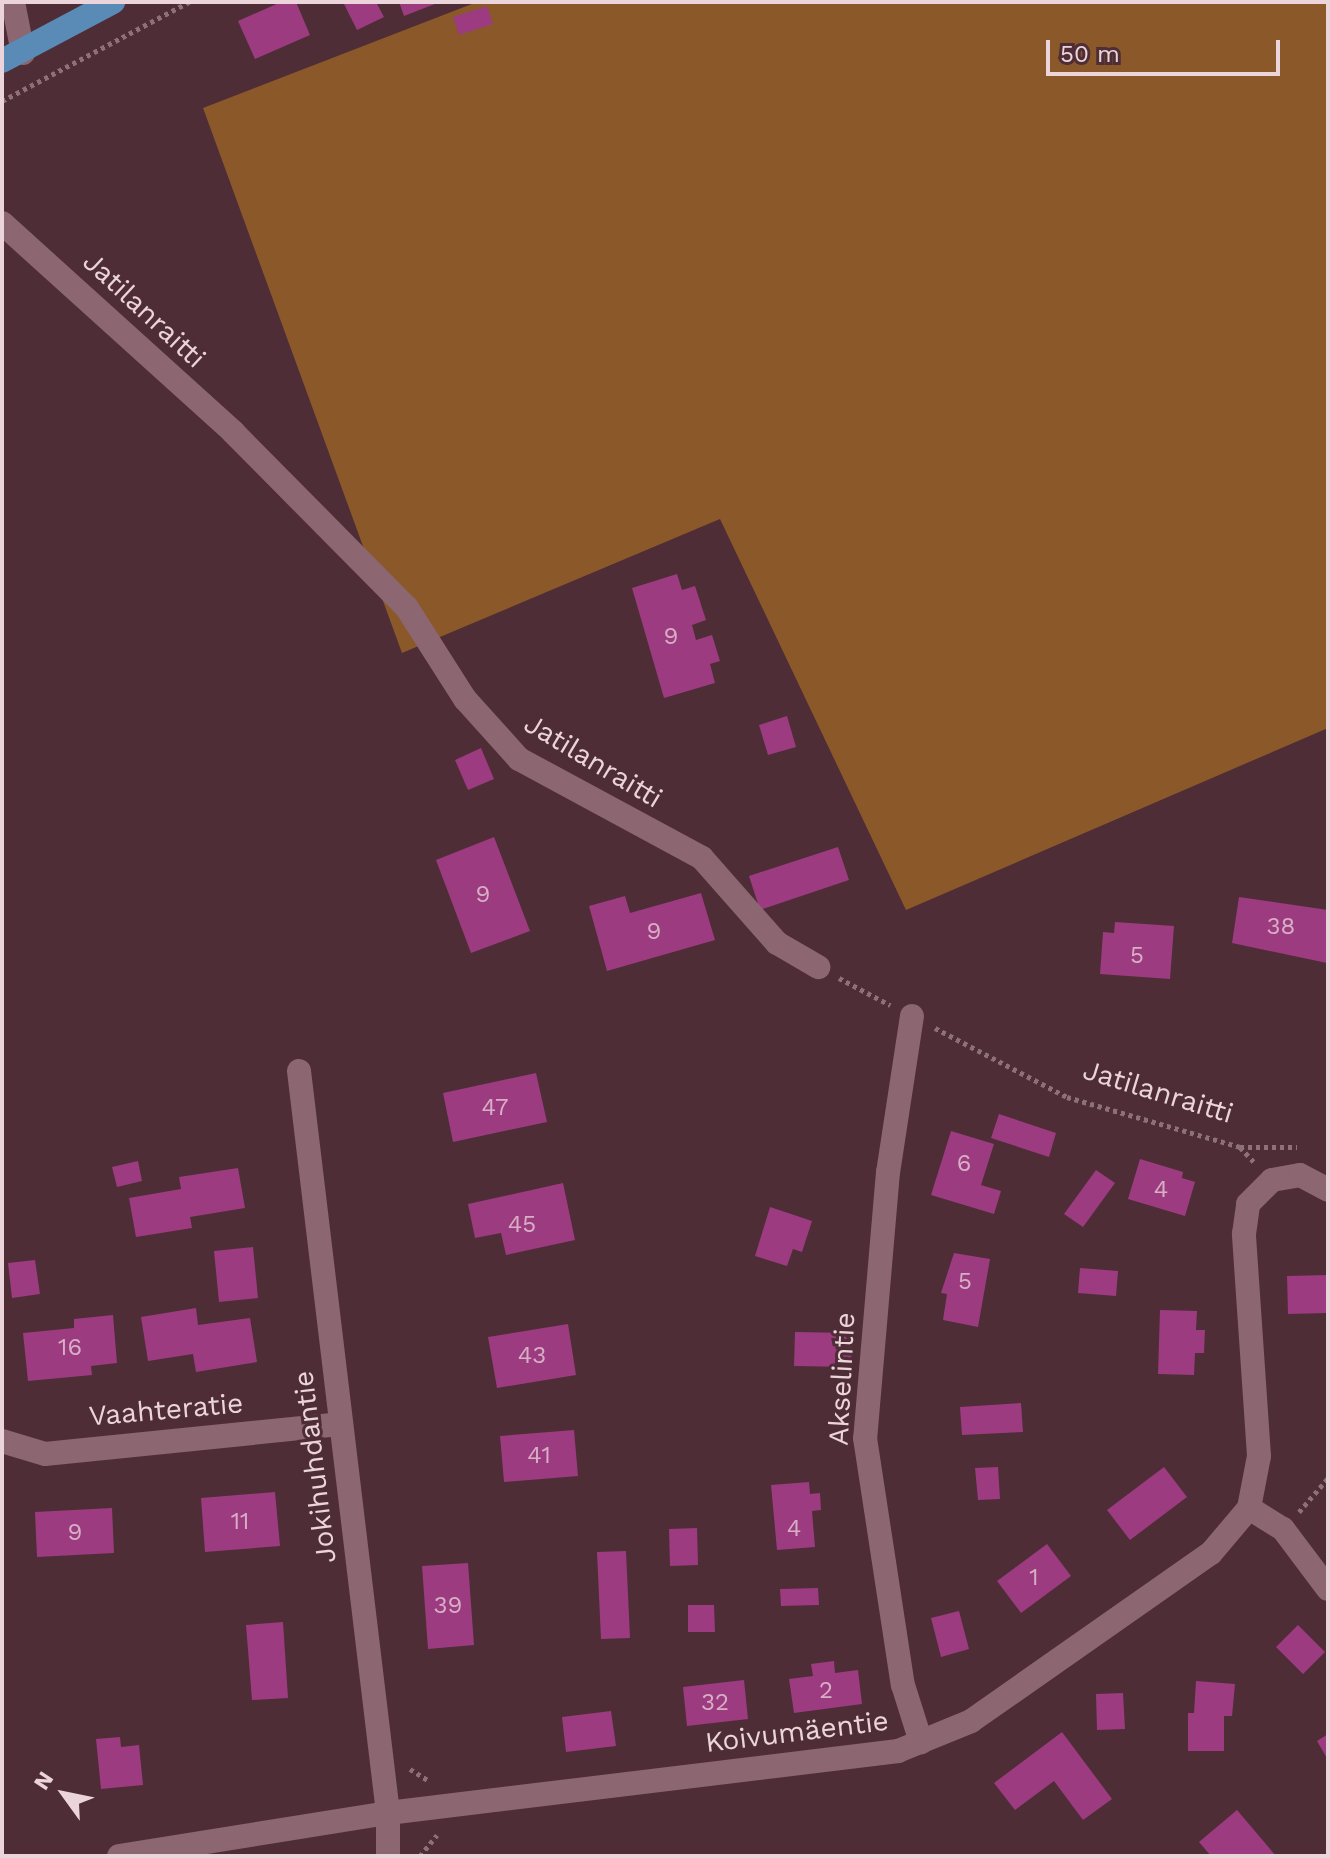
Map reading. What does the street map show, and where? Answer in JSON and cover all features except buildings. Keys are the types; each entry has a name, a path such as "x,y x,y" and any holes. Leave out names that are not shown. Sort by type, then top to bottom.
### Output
{"main road":[{"path":"13,57 113,2"}],"street":[{"path":"13,2 13,57"},
{"name":"Jatilanraitti","path":"2,223 233,432 407,608 465,699 519,759 702,858 777,943 818,967"},
{"name":"Akselintie","path":"912,1016 888,1172 865,1438 903,1685 921,1742"},
{"name":"Jokihuhdantie","path":"299,1071 388,1813 388,1856"},
{"path":"1272,1180 1300,1175 1328,1190"},
{"name":"Koivumäentie","path":"119,1856 162,1854 388,1813 886,1752 921,1742 971,1721 1211,1553 1249,1508 1259,1456 1244,1234 1248,1204 1272,1180"},
{"name":"Vaahteratie","path":"2,1441 45,1454 339,1424"},
{"path":"1249,1508 1283,1529 1328,1589"}],"path":[{"path":"2,101 189,2"},
{"name":"Jatilanraitti","path":"818,967 1067,1097 1240,1147 1272,1180"},
{"path":"1283,1529 1328,1478"}],"shaded area":[{"path":"477,2 1328,2 1328,728 906,910 720,519 402,653 203,108"}]}
